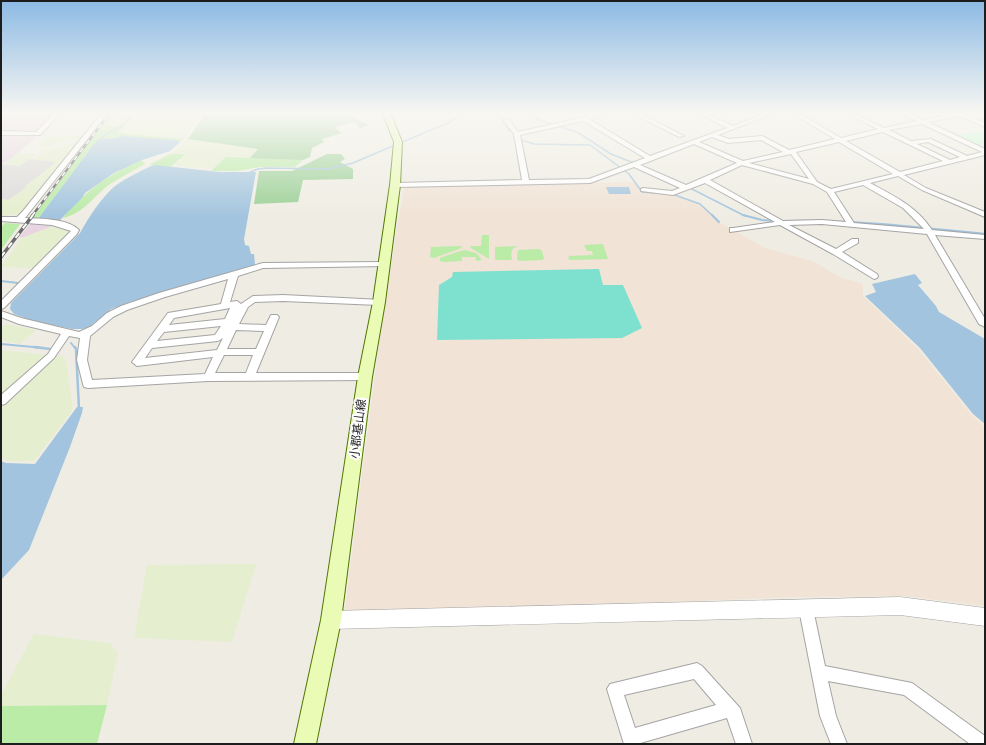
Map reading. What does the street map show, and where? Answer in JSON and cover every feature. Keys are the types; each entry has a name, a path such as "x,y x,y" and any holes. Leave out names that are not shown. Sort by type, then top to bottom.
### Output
{"main road":[{"name":"小郡基山線","path":"305,744 331,620 365,377 379,302 395,185 398,149"}],"street":[{"path":"19,219 26,213 77,149"},
{"path":"520,149 526,182"},
{"path":"633,149 650,159"},
{"path":"395,185 590,181 676,149"},
{"path":"709,149 742,163 815,183 830,191 850,223"},
{"path":"785,149 790,151 815,183"},
{"path":"643,190 673,193 742,163 799,149"},
{"path":"856,149 924,189 984,213"},
{"path":"923,149 949,162"},
{"path":"947,149 967,158"},
{"path":"830,191 900,175 985,152"},
{"path":"634,165 687,188"},
{"path":"705,180 758,208 775,218 780,223 836,252 874,276"},
{"path":"865,183 906,206 913,212 929,231 982,322 985,324"},
{"path":"1,219 47,221 68,226 75,230 74,234 1,306"},
{"path":"733,230 780,223 822,222 850,223 985,237"},
{"path":"836,252 855,240"},
{"path":"1,314 19,321 79,335 85,334 95,328 110,315 124,308 162,294 263,266 384,264"},
{"path":"225,306 234,274"},
{"path":"149,345 218,338 229,327 245,305 253,298 379,302"},
{"path":"208,377 220,352 237,304 171,315 137,362 220,352 259,352"},
{"path":"249,377 274,317"},
{"path":"161,329 229,327 269,328"},
{"path":"1,401 51,356 66,333"},
{"path":"85,334 82,360 88,384 208,377 365,377"},
{"path":"331,620 900,606 985,617"},
{"path":"806,609 828,716 839,744"},
{"path":"729,709 630,738 615,689 697,671 734,714 744,744"},
{"path":"819,672 907,688 983,744"}],"shaded area":[{"path":"1,149 23,149 12,158 1,164"},
{"path":"53,149 75,149 20,214 1,216 1,199 9,200 56,162 35,160 45,151"},
{"path":"90,149 172,149 170,151 142,160 114,173 85,193 60,220 38,219"},
{"path":"178,149 259,149 250,158 226,157 213,169 174,165 186,155 170,154"},
{"path":"17,153 36,154 19,166 3,163"},
{"path":"30,159 57,162 27,185 26,188 8,200 1,199 1,164 19,166"},
{"path":"155,165 219,172 256,172 244,239 245,245 249,246 251,254 254,254 255,265 111,309 89,327 83,329 72,329 33,321 14,314 10,309 11,303 80,233 105,196 115,186"},
{"path":"634,182 641,192 675,195 700,205 719,222 765,248 815,262 839,277 863,284 863,296 918,349 971,414 985,427 985,606 904,596 798,597 344,615 381,327 404,186"},
{"path":"606,187 629,187 631,194 609,194"},
{"path":"31,223 53,226 22,238 19,237"},
{"path":"53,226 69,230 68,236 37,268 1,267 22,238"},
{"path":"599,269 603,285 623,285 642,328 622,338 437,340 439,285 452,277 453,272"},
{"path":"915,274 922,283 918,285 936,306 939,312 985,339 985,424 973,414 920,348 865,296 876,292 872,284"},
{"path":"6,324 36,330 20,344 1,340 1,328"},
{"path":"1,350 48,355 1,398"},
{"path":"61,355 66,360 73,409 34,461 8,461 1,457 1,404 52,358"},
{"path":"77,407 83,407 82,413 29,550 1,580 1,461 6,463 35,464"},
{"path":"256,564 232,642 134,638 147,565"},
{"path":"34,634 110,643 118,653 107,705 1,706 1,695"}],"green space":[{"path":"84,149 90,149 38,219 32,219"},
{"path":"256,149 312,149 310,157 303,160 250,158 258,149"},
{"path":"170,154 186,154 170,167 149,165"},
{"path":"327,154 341,154 345,159 340,162 353,169 353,179 303,180 298,202 254,204 259,171 292,171"},
{"path":"226,157 303,160 295,167 260,167 236,171 211,171"},
{"path":"142,160 145,164 110,184 88,204 71,216 63,218 89,191 109,177"},
{"path":"5,223 20,224 1,250 1,227"},
{"path":"482,235 489,235 489,259 470,246 481,246"},
{"path":"603,244 608,259 570,260 568,258 569,256 593,255 592,251 587,251 584,245"},
{"path":"518,246 512,251 512,260 495,260 495,247"},
{"path":"431,247 462,247 459,249 434,258 430,257"},
{"path":"539,249 542,251 544,259 542,260 519,261 517,259 518,250"},
{"path":"465,250 476,253 482,260 476,261 476,257 462,257 462,261 440,261 440,258"},
{"path":"107,705 97,744 1,744 1,706"}],"waterway":[{"path":"248,173 258,169 267,168 328,169 353,163 386,149"},
{"path":"595,149 629,174 642,192 655,193"},
{"path":"603,149 611,154 634,163"},
{"path":"688,187 743,215"},
{"path":"672,194 700,204 713,216"},
{"path":"743,215 762,220 775,221"},
{"path":"713,216 719,222"},
{"path":"780,221 857,222 985,234"},
{"path":"1,281 18,283"},
{"path":"71,343 75,348"},
{"path":"1,344 36,347"},
{"path":"36,347 44,348"},
{"path":"36,347 50,349"},
{"path":"75,347 79,409"}],"railway":[{"path":"32,216 83,149"},
{"path":"1,257 33,215"}]}
